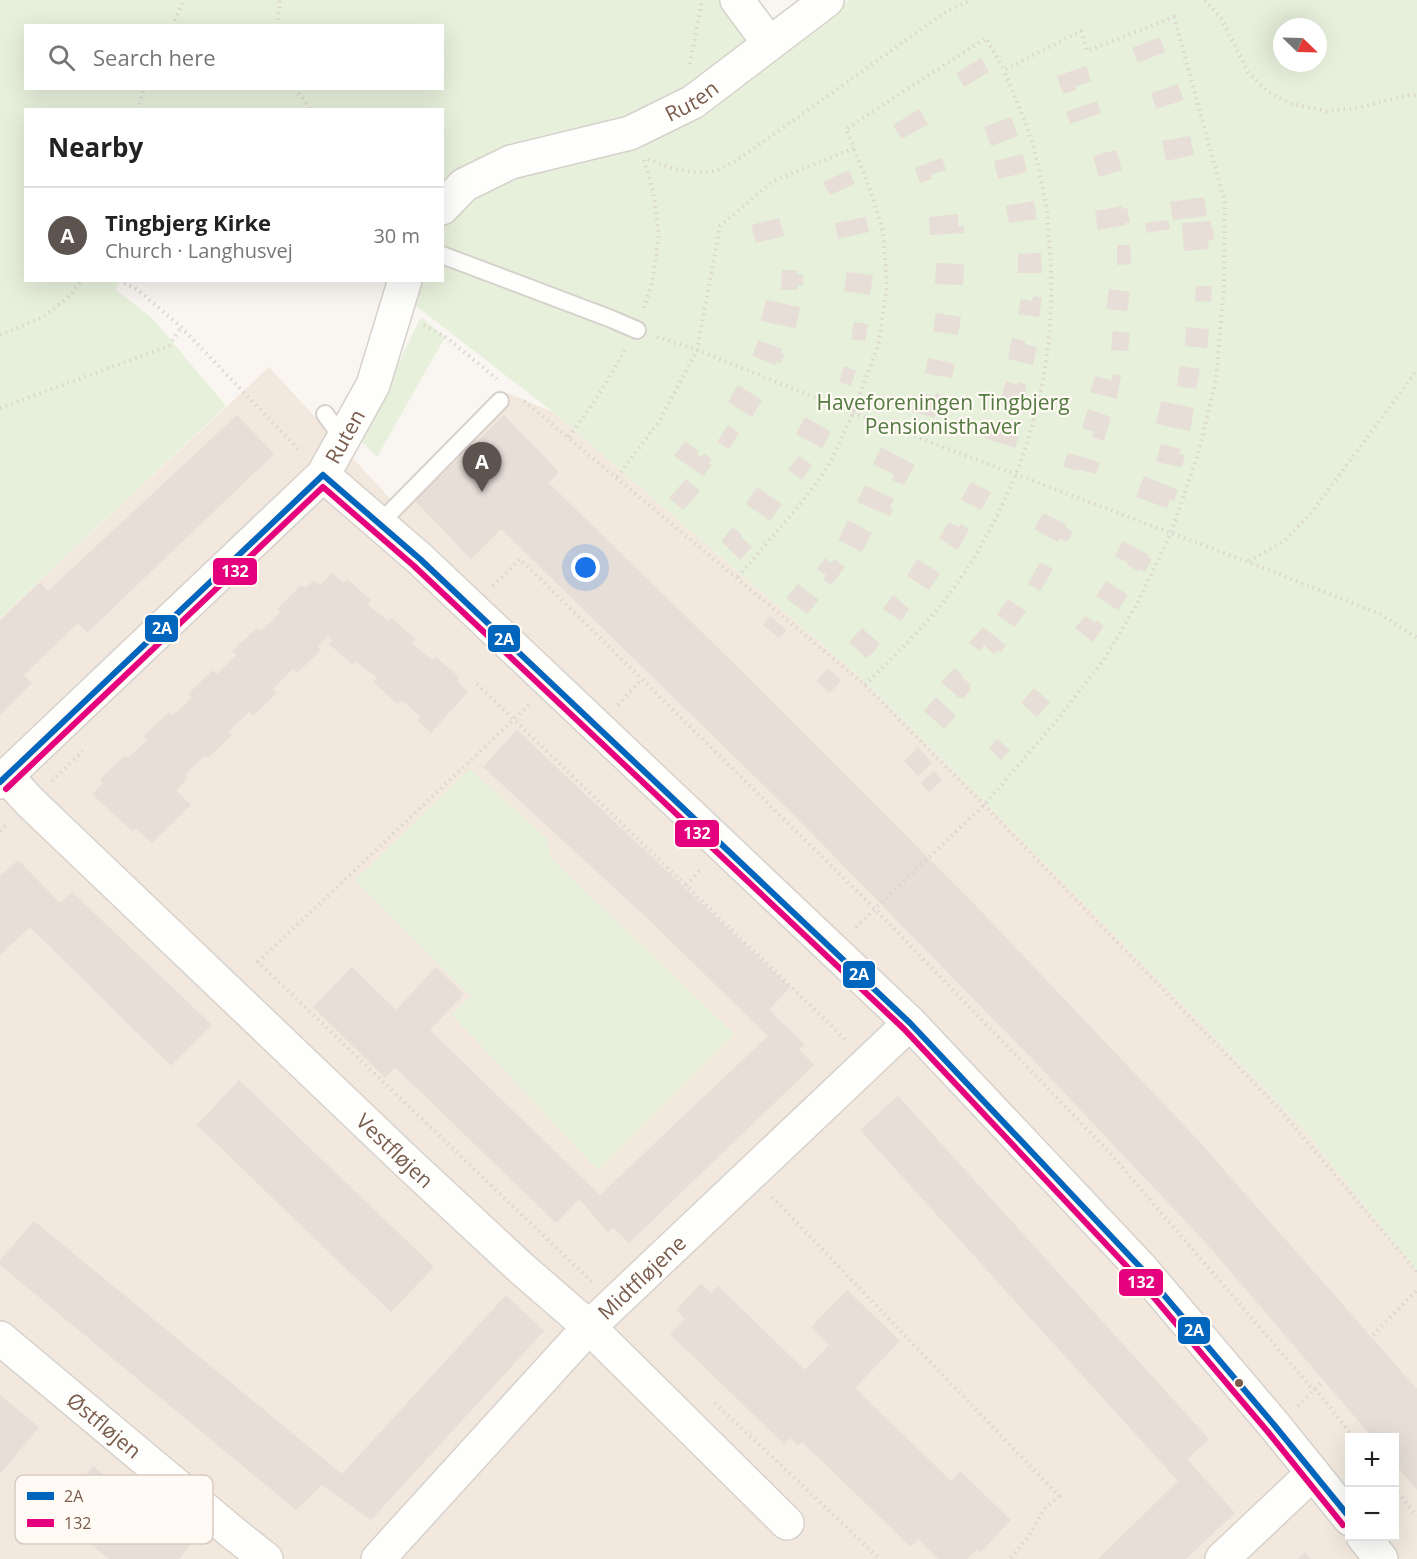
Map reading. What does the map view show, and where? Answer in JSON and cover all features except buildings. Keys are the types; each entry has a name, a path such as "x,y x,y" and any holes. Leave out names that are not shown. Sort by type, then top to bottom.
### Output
{"street":[{"path":"737,0 769,44"},
{"name":"Ruten","path":"444,206 464,185 511,162 630,133 693,102 827,0"},
{"name":"Ruten","path":"3,779 323,475 334,427 373,386 401,295"},
{"path":"323,475 471,607 910,1023 1141,1269 1275,1426 1345,1513"},
{"name":"Vestfløjen","path":"3,779 39,810 521,1268 589,1327 787,1523"},
{"name":"Midtfløjene","path":"390,1555 589,1327 910,1023"},
{"name":"Østfløjen","path":"0,1338 164,1475"},
{"path":"1222,1559 1313,1473"},
{"name":"Østfløjen","path":"213,1516 266,1559"},
{"path":"1367,1541 1381,1559"}],"lane":[{"path":"444,256 637,330"},
{"path":"379,524 500,400"}],"path":[{"path":"173,24 184,0"},
{"path":"277,24 280,0"},
{"path":"683,70 691,63 702,0"},
{"path":"569,437 598,396 637,330 652,283 659,235 653,191 644,157 664,166 691,172 714,171 739,159 946,11 971,0"},
{"path":"1205,0 1221,18 1248,72 1267,91 1289,103 1326,111 1358,108 1408,95 1417,96"},
{"path":"833,950 984,805 1058,719 1105,658 1137,604 1171,533 1198,454 1216,380 1224,287 1225,203 1174,17 1087,51 1081,31 1004,70"},
{"path":"738,578 803,501 829,465 853,413 879,346 887,286 883,232 872,192 846,129 986,38 1004,70 1030,135 1046,202 1052,271 1050,340 1038,409 1017,475 989,534 953,589 911,639 865,685"},
{"path":"139,108 143,90"},
{"path":"296,90 310,108"},
{"path":"617,477 660,420 697,350 720,226 773,181 854,148"},
{"path":"0,335 43,317 72,294 80,282"},
{"path":"123,282 138,290 181,327 323,475"},
{"path":"401,295 447,338 500,382"},
{"path":"0,408 169,346 181,327"},
{"path":"637,330 697,350 853,413 1380,614 1417,638"},
{"path":"1248,562 1285,540 1312,512 1417,370"},
{"path":"518,396 865,685 1281,1110 1417,1272"},
{"path":"471,607 520,559 875,909 1109,1152 1351,1433"},
{"path":"552,683 258,962 614,1304"},
{"path":"477,684 870,1062"},
{"path":"751,1174 1059,1496 1046,1509 1010,1559"},
{"path":"1373,1335 1417,1290"},
{"path":"1399,1493 1417,1516"}],"shaded area":[{"path":"269,367 396,505 500,390 553,412 861,678 1301,1126 1417,1271 1417,1559 0,1559 0,618"}],"green space":[{"name":"Haveforeningen Tingbjerg Pensionisthaver","path":"0,0 722,0 768,60 849,0 1417,0 1417,1271 1301,1126 861,678 553,412 385,282 444,282 444,108 24,108 24,282 119,282 116,290 153,319 226,406 0,618"},
{"path":"421,317 445,337 377,457 361,441"},
{"path":"470,769 546,838 550,857 734,1034 598,1170 452,1015 471,996 355,880"}],"transit line":[{"name":"2A","path":"323,475 420,559 910,1023 1141,1268 1345,1512"},
{"name":"2A","path":"0,782 323,475"},
{"name":"132","path":"6,789 323,487 414,566 904,1029 1134,1274 1268,1432 1343,1525"}],"place":[{"name":"Tingbjerg Kirke","path":"482,492"}]}
